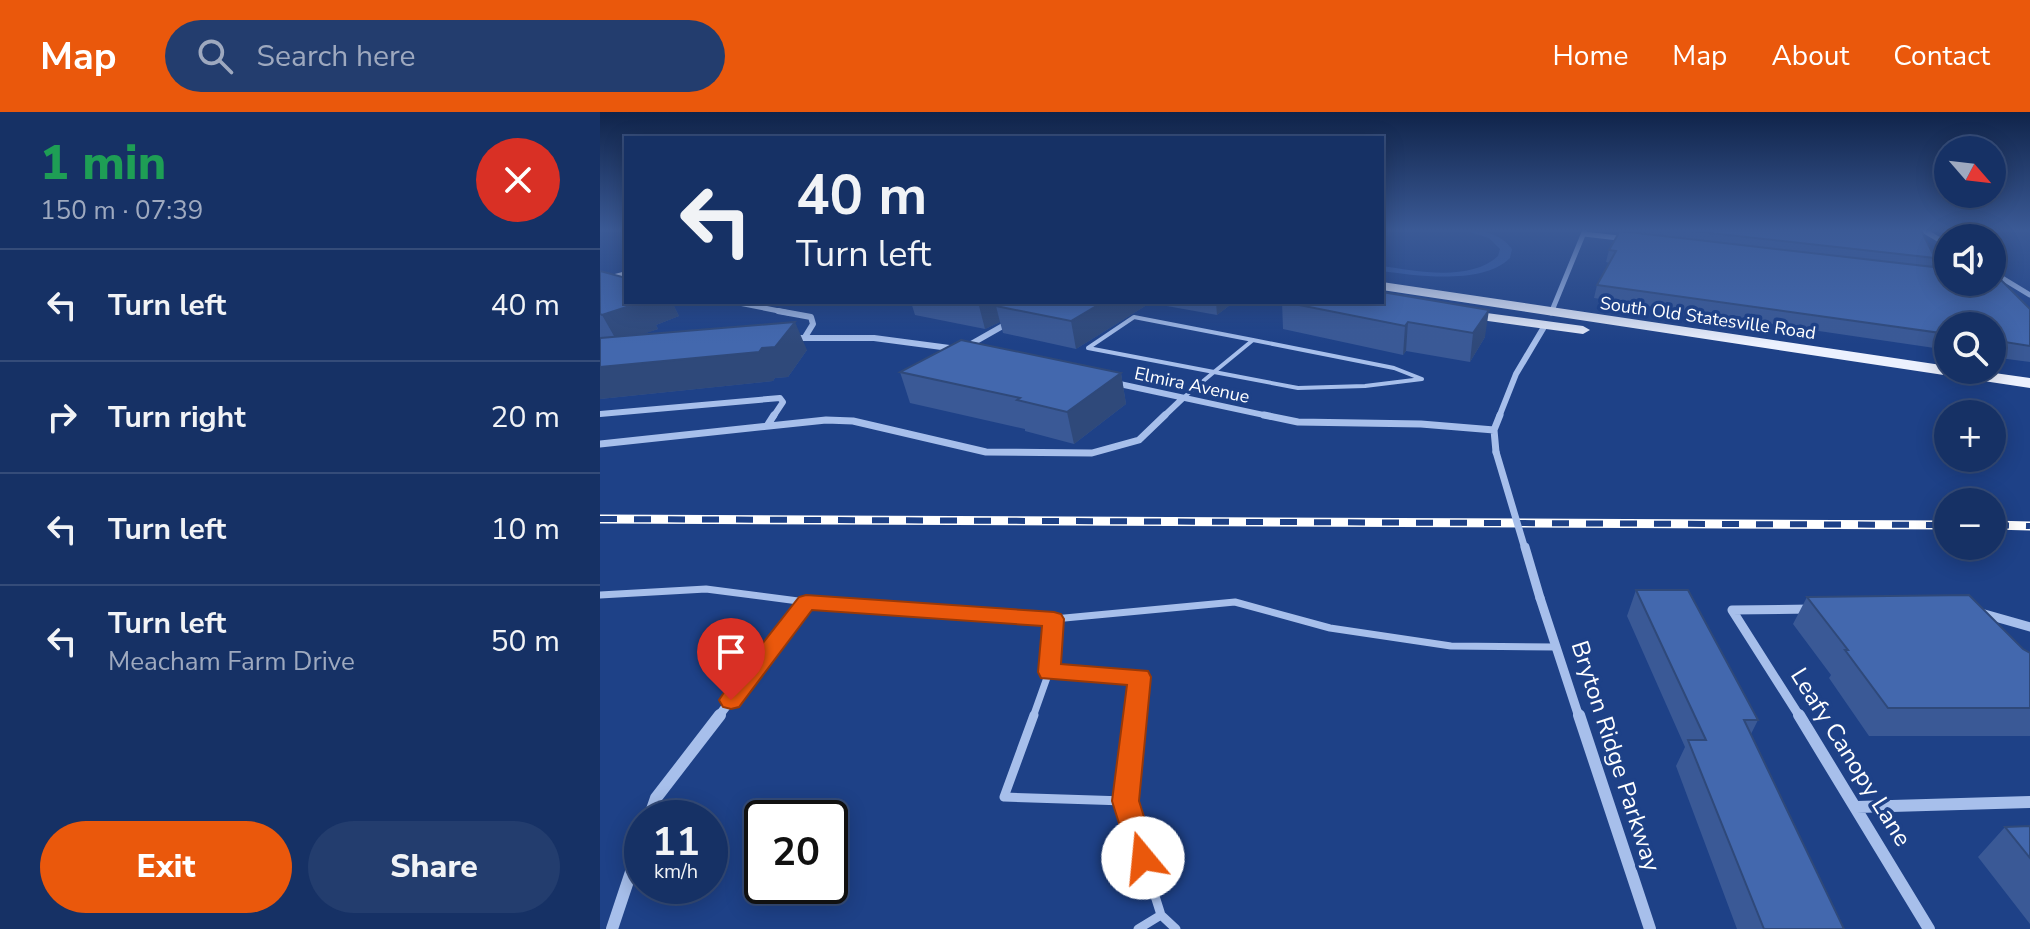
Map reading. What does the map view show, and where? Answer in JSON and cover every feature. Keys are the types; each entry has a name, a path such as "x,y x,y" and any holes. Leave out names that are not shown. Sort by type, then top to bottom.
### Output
{"main road":[{"name":"South Old Statesville Road","path":"1384,286 1625,334 2030,395"},
{"path":"1384,299 1404,298 1548,320"},
{"path":"1384,300 1397,303"},
{"name":"South Old Statesville Road","path":"1456,313 1575,322 1722,343 1814,351 2030,383"}],"street":[{"path":"1494,430 1516,374 1548,320 1569,268"},
{"path":"600,281 624,275"},
{"path":"2006,280 2030,295"},
{"path":"744,304 811,317 813,324 805,337"},
{"path":"960,350 1010,322"},
{"path":"789,338 836,334 899,338 975,353"},
{"name":"Elmira Avenue","path":"1108,382 1298,422 1421,424 1494,430"},
{"path":"600,414 780,398 783,402 767,426"},
{"path":"600,444 767,426 853,421 986,452 1092,453 1139,440 1183,398"},
{"name":"Bryton Ridge Parkway","path":"1494,430 1496,452 1540,598 1650,929"},
{"path":"655,800 806,602"},
{"name":"Leafy Canopy Lane","path":"1823,609 1732,610 1857,807 1929,929"},
{"path":"1974,611 2030,627"},
{"path":"1857,807 2030,802"},
{"path":"612,929 624,893"}],"lane":[{"path":"1134,317 1394,368 1422,379 1365,386 1298,388 1214,372 1088,348 1134,317"},
{"path":"1183,398 1253,340"},
{"path":"600,595 706,589 806,602 1054,619 1235,602 1330,628 1451,646 1556,647"},
{"path":"1054,619 1049,672 1004,797 1125,801"},
{"path":"1049,672 1140,677 1125,801 1161,915 1176,929"},
{"path":"1138,929 1161,915"}],"shaded area":[{"path":"1384,268 1398,268 1442,273 1495,268 1449,276 1384,271"}],"building":[{"path":"1606,268 1934,268 1934,296 2006,296 2006,285 2030,309 2030,346 2006,342 2006,312 1934,312 1934,332 1597,285"},
{"path":"600,271 624,277 624,304 636,304 600,314"},
{"path":"1384,292 1489,310 1473,333 1408,322 1405,326 1294,304 1384,304"},
{"path":"1000,304 1100,304 1071,321 996,306"},
{"path":"795,322 775,347 762,348 759,352 600,367 600,338"},
{"path":"961,340 1121,373 1067,412 1017,400 1020,398 900,372"},
{"path":"1636,590 1688,590 1758,720 1744,720 1844,929 1764,929 1688,740 1706,740"},
{"path":"1969,595 2030,653 2030,708 1888,708 1807,597"},
{"path":"2030,826 2030,858 2005,827"}],"railway":[{"path":"600,519 1934,525"},
{"path":"2006,525 2030,526"}],"route":[{"path":"731,700 806,602 1054,619 1049,672 1140,677 1125,801 1143,858"}]}
